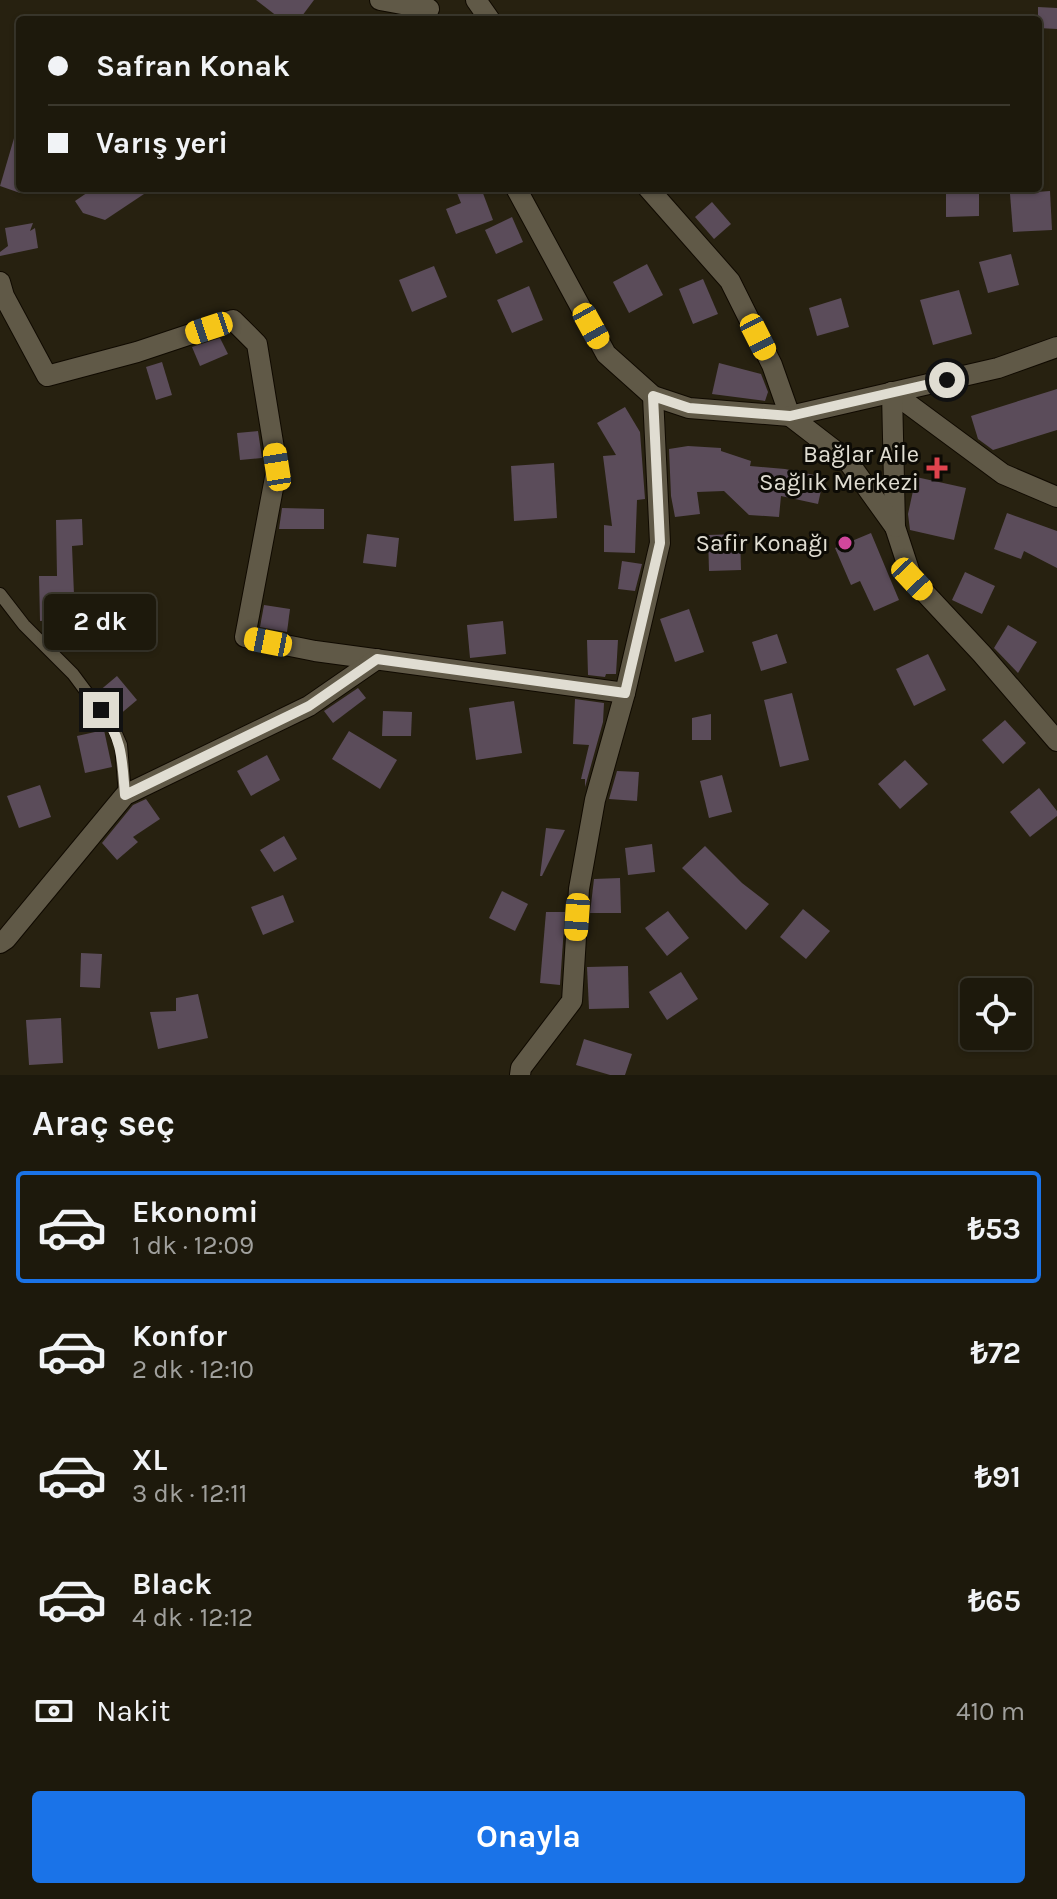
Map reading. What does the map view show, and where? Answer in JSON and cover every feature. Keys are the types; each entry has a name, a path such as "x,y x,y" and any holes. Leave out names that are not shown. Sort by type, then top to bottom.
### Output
{"street":[{"path":"380,0 431,10"},
{"path":"518,192 606,354 653,396 689,408 790,416 998,368 1057,347"},
{"path":"652,192 730,281 772,365 790,416 847,460 895,527"},
{"path":"0,282 4,296 47,376 137,352 233,320 257,344 277,467 245,637 377,659 625,693"},
{"path":"892,392 1003,474 1057,497"},
{"path":"892,392 895,527 912,579 1057,741"},
{"path":"520,1075 521,1068 572,1001 579,889 595,800 625,693 660,543 653,396"},
{"path":"0,943 125,795 309,706 377,659"}],"lane":[{"path":"0,594 24,625 73,674 114,729 121,745 125,795"}],"building":[{"path":"256,0 314,0 302,16 277,16"},
{"path":"1038,7 1057,8 1057,29 1042,28 1042,16 1038,16"},
{"path":"16,131 16,192 0,186"},
{"path":"1050,191 1052,230 1013,232 1010,194"},
{"path":"88,192 147,192 105,220 83,213 75,201"},
{"path":"457,192 482,192 493,220 456,234 446,209 461,203"},
{"path":"946,192 979,192 979,216 946,217"},
{"path":"712,202 731,224 714,239 695,217"},
{"path":"512,217 523,242 496,254 485,230"},
{"path":"33,223 30,231 35,228 38,248 0,256 0,252 8,246 5,228"},
{"path":"1011,254 1019,285 988,293 979,262"},
{"path":"647,264 663,295 629,313 613,282"},
{"path":"434,266 447,297 412,312 399,280"},
{"path":"703,279 718,314 693,324 679,289"},
{"path":"529,286 543,320 512,333 497,300"},
{"path":"959,290 972,334 933,345 920,300"},
{"path":"841,298 849,327 817,336 809,308"},
{"path":"220,338 228,354 200,366 192,347"},
{"path":"162,362 172,395 156,400 146,367"},
{"path":"719,363 761,374 768,392 765,401 712,394"},
{"path":"1057,389 1057,430 993,450 978,439 971,416"},
{"path":"625,407 640,432 645,499 637,500 635,553 604,552 604,525 612,526 603,456 616,455 597,423"},
{"path":"258,431 262,458 240,460 237,433"},
{"path":"688,446 721,448 721,451 751,461 750,466 824,477 818,504 781,496 779,517 749,515 724,491 697,492 700,514 675,517 669,449"},
{"path":"554,463 557,518 514,521 511,466"},
{"path":"916,477 966,488 954,540 910,530 908,514"},
{"path":"282,508 324,509 324,529 279,529"},
{"path":"1007,513 1057,531 1057,568 1024,551 1021,559 994,549"},
{"path":"82,519 83,545 72,546 75,619 40,621 39,576 57,576 56,520"},
{"path":"871,533 899,600 874,611 860,581 851,585 835,548"},
{"path":"367,534 399,538 396,567 363,563"},
{"path":"740,534 741,570 709,571 708,535"},
{"path":"622,561 642,564 635,591 618,589"},
{"path":"965,572 995,586 982,614 952,600"},
{"path":"264,605 290,609 287,632 260,627"},
{"path":"689,609 704,652 675,662 660,619"},
{"path":"503,621 506,654 470,658 467,625"},
{"path":"1008,625 1037,642 1018,673 994,648"},
{"path":"777,634 787,663 761,671 752,642"},
{"path":"587,640 618,640 616,674 606,674 605,677 588,675"},
{"path":"928,654 946,690 914,706 896,669"},
{"path":"117,676 137,700 118,716 98,692"},
{"path":"358,688 366,698 333,723 324,711"},
{"path":"792,693 809,760 780,767 764,700"},
{"path":"575,699 604,703 603,722 585,787 585,779 581,779 589,745 573,744"},
{"path":"514,701 522,753 476,760 469,708"},
{"path":"383,711 412,712 411,736 382,736"},
{"path":"711,714 711,740 692,740 692,718"},
{"path":"1005,720 1026,743 1003,764 982,740"},
{"path":"104,730 112,767 85,773 77,736"},
{"path":"349,731 397,760 380,789 332,759"},
{"path":"267,755 280,780 251,796 237,771"},
{"path":"905,760 928,784 900,809 878,784"},
{"path":"617,771 639,772 637,801 609,799"},
{"path":"722,775 732,812 709,818 700,781"},
{"path":"40,785 51,817 19,828 7,796"},
{"path":"1039,788 1057,811 1057,816 1030,837 1010,812"},
{"path":"146,799 160,819 133,837 138,842 117,860 102,843 133,805"},
{"path":"546,828 565,830 540,876"},
{"path":"284,836 297,859 274,872 260,850"},
{"path":"652,844 655,872 628,875 625,848"},
{"path":"705,846 742,883 769,904 746,930 682,868"},
{"path":"620,878 621,913 590,913 594,879"},
{"path":"502,891 528,904 515,931 489,918"},
{"path":"283,895 294,922 263,935 251,907"},
{"path":"803,909 830,931 806,959 780,937"},
{"path":"668,911 689,938 667,956 645,928"},
{"path":"546,912 565,912 560,985 540,983"},
{"path":"81,953 102,954 100,988 80,987"},
{"path":"628,966 629,1008 589,1009 587,967"},
{"path":"681,972 698,999 667,1020 649,992"},
{"path":"198,994 208,1038 158,1049 150,1012 176,1011 176,998"},
{"path":"61,1018 63,1063 29,1065 26,1020"},
{"path":"584,1039 632,1054 625,1075 610,1075 576,1065"}],"place":[{"name":"Bağlar Aile Sağlık Merkezi","path":"937,468"},
{"name":"Safir Konağı","path":"845,543"}],"route":[{"path":"101,710 121,745 125,795 309,706 377,659 625,693 660,543 653,396 689,408 790,416 947,380"}]}
